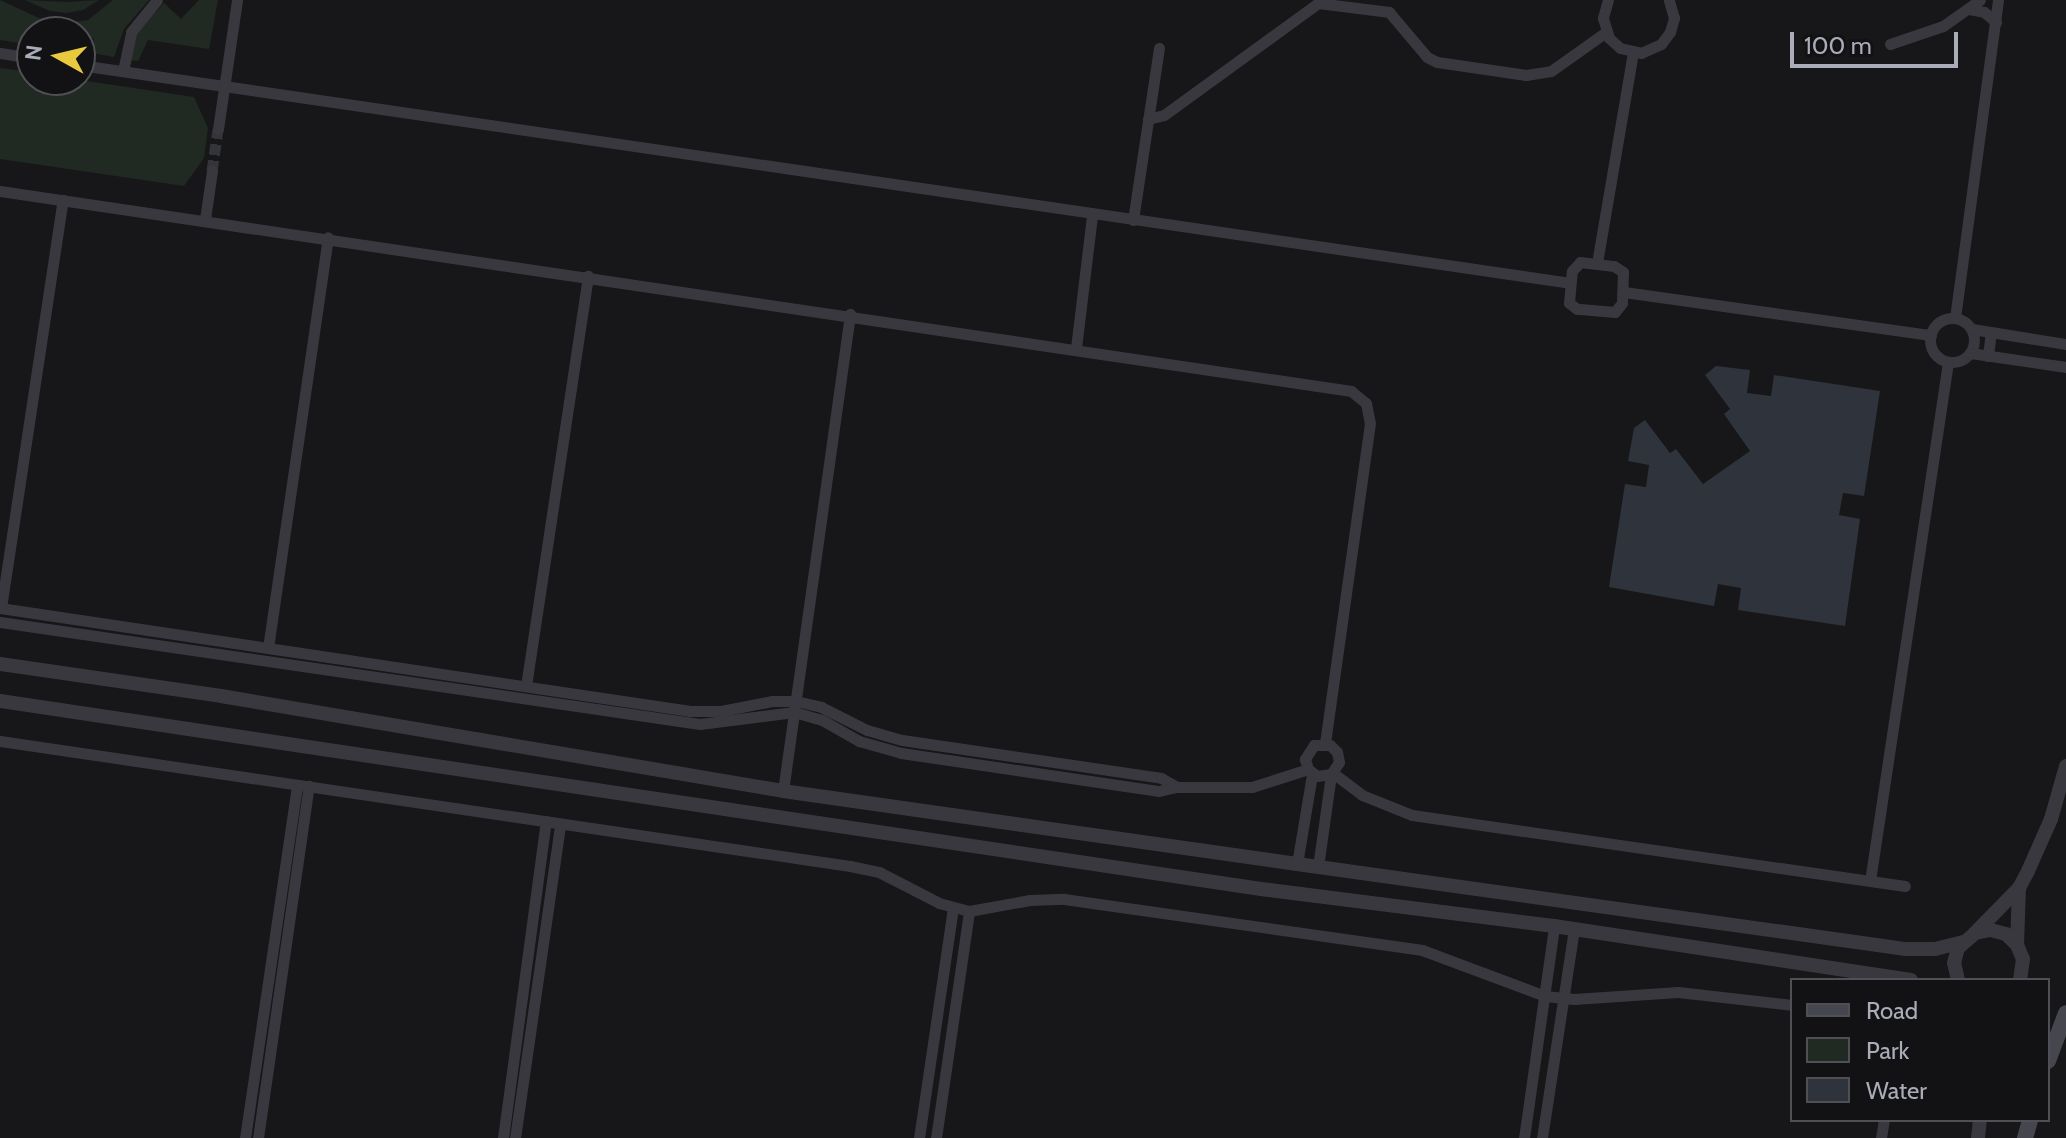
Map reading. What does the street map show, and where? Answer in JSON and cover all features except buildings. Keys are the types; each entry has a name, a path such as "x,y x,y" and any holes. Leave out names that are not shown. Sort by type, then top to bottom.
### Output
{"main road":[{"path":"2050,1056 2066,1013"}],"street":[{"path":"123,71 131,32 157,0"},
{"path":"218,129 237,0"},
{"path":"1608,0 1603,18 1606,32 1614,44 1633,53 1655,49 1667,39 1674,18 1669,0"},
{"path":"1890,44 1926,34 1980,0"},
{"path":"1955,318 1998,0"},
{"path":"1148,119 1164,115 1318,3 1389,12 1424,53 1437,62 1532,76 1551,71 1606,32"},
{"path":"1969,9 1984,12 1996,22"},
{"path":"1133,220 1159,48"},
{"path":"1597,263 1633,53"},
{"path":"96,67 1570,283"},
{"path":"205,219 212,171"},
{"path":"0,191 1345,389 1366,403 1370,423 1325,743"},
{"path":"63,200 0,608 699,711 772,701 795,707"},
{"path":"1076,348 1092,215"},
{"path":"268,648 328,237"},
{"path":"1577,263 1597,263 1621,269 1625,276 1624,292 1615,312 1593,312 1574,308 1569,303 1570,283 1577,263"},
{"path":"526,686 588,276"},
{"path":"1624,292 1931,335"},
{"path":"783,791 850,314"},
{"path":"1972,329 1975,342 1970,353 1960,361 1948,362 1934,352 1931,335 1939,322 1955,318 1972,329 2063,343 2055,354 2061,366"},
{"path":"1988,356 1991,332"},
{"path":"1970,353 2061,366"},
{"path":"1870,881 1948,362"},
{"path":"0,622 691,723 719,723 795,707 821,707 867,730 902,740 1161,778 1177,787 1252,787 1310,772 1332,774 1362,795 1412,815 1905,886"},
{"path":"0,664 221,696 783,791 1906,949 1935,949 1998,931 2017,945"},
{"path":"0,701 1261,889 1554,926 1898,978"},
{"path":"0,741 864,868 889,876 953,908 969,911 1030,900 1064,899 1422,950 1545,996 1563,999 1678,992 1790,1005"},
{"path":"1297,864 1310,772 1307,753 1314,745 1325,743 1334,748 1339,757 1332,774 1318,867"},
{"path":"1958,978 1954,963 1969,937 2019,888 2058,818 2066,766"},
{"path":"245,1138 303,786"},
{"path":"258,1138 303,786"},
{"path":"858,828 862,801"},
{"path":"503,1138 546,821"},
{"path":"515,1138 560,824"},
{"path":"1040,855 1045,828"},
{"path":"2019,888 2017,945 2023,959 2020,978"},
{"path":"919,1138 953,908"},
{"path":"936,1138 969,911"},
{"path":"1524,1138 1554,926"},
{"path":"1542,1138 1574,929"}],"green space":[{"path":"0,0 35,16 16,16 16,42 0,40"},
{"path":"25,0 99,0 83,10 66,13 50,11"},
{"path":"113,0 149,0 124,29 114,57 96,54 96,16 93,16"},
{"path":"199,0 218,0 209,49 148,40 138,61 130,60 135,34 164,3 181,19"},
{"path":"0,68 16,70 16,96 96,96 96,82 194,97 208,128 204,158 184,186 0,159"}],"water":[{"path":"1716,366 1750,370 1747,393 1771,396 1774,375 1880,391 1864,496 1843,493 1839,515 1860,519 1845,626 1738,610 1741,588 1718,584 1714,606 1609,587 1625,484 1646,487 1649,465 1628,461 1634,428 1645,420 1670,453 1676,449 1703,484 1750,451 1724,414 1730,409 1705,375"}],"tunnel":[{"path":"212,171 218,129"}]}
